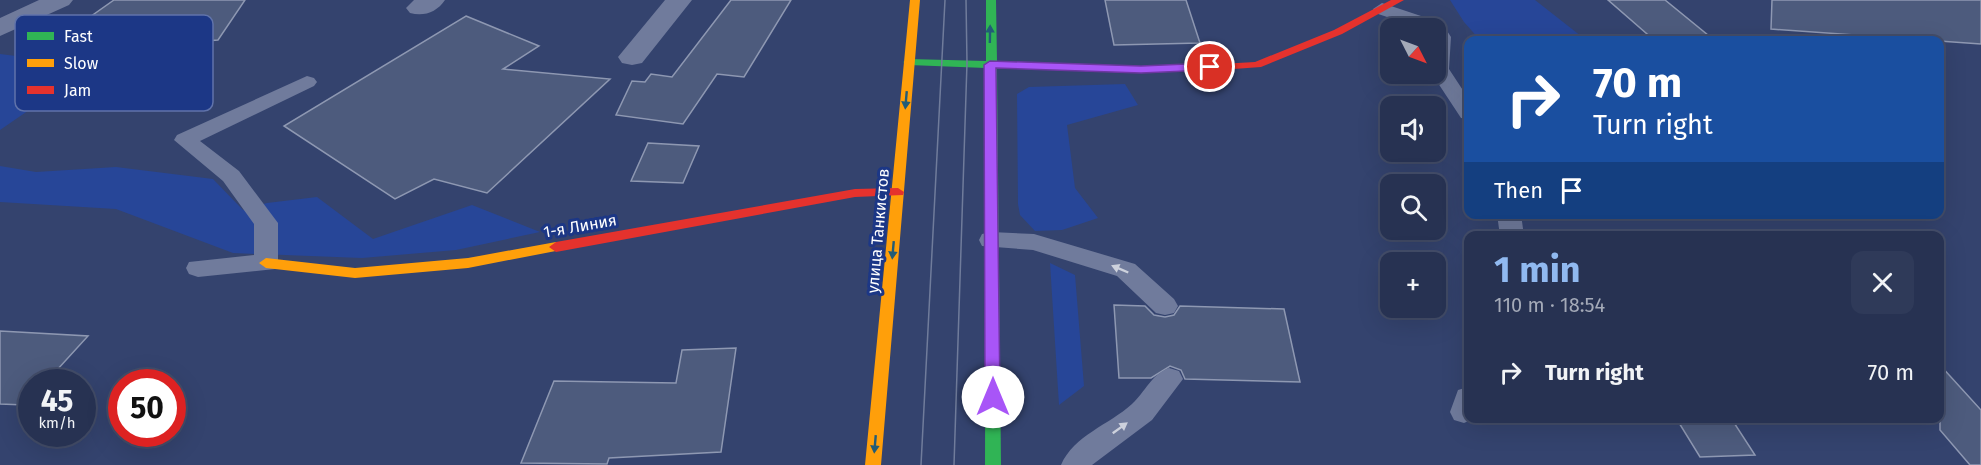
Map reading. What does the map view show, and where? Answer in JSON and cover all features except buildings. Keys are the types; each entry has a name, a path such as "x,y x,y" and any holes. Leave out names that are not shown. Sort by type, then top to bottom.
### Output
{"main road":[{"name":"улица Танкистов","path":"873,465 915,0"},
{"path":"991,0 993,465"},
{"path":"909,62 1141,70 1257,64 1338,32 1391,4"},
{"name":"1-я Линия","path":"266,263 355,273 468,263 855,194 898,192"}],"street":[{"path":"28,15 60,0"},
{"path":"632,57 679,0"},
{"path":"0,28 15,21"}],"lane":[{"path":"1391,4 1435,27 1441,37 1439,69 1464,107"},
{"path":"198,268 266,263 266,223 231,176 184,140 306,82"},
{"path":"991,240 1034,242 1126,270 1165,306"},
{"path":"1076,465 1079,458 1142,412 1169,379"}],"shaded area":[{"path":"1450,0 1535,0 1581,36 1476,36"},
{"path":"0,54 15,56 15,111 28,111 0,130"},
{"path":"1125,84 1138,105 1067,125 1075,188 1098,218 1062,230 1035,231 1020,215 1018,204 1017,94 1029,87"},
{"path":"0,166 36,172 116,167 213,179 243,210 267,203 317,197 373,239 472,205 540,232 456,250 362,258 233,253 116,209 0,202"},
{"path":"1050,263 1075,275 1084,386 1059,405"}],"tram line":[{"path":"921,465 945,0"},
{"path":"954,465 967,63 966,0"}],"traffic: fast":[{"path":"991,0 993,465"},
{"path":"909,62 1141,70 1220,67"}],"traffic: slow":[{"path":"873,465 915,0"},
{"path":"266,263 355,273 468,263 556,247"}],"traffic: jam":[{"path":"1220,67 1257,65 1338,32 1399,0"},
{"path":"556,247 855,193 898,192"}],"route":[{"path":"993,397 990,65 1141,70 1210,67"}]}
